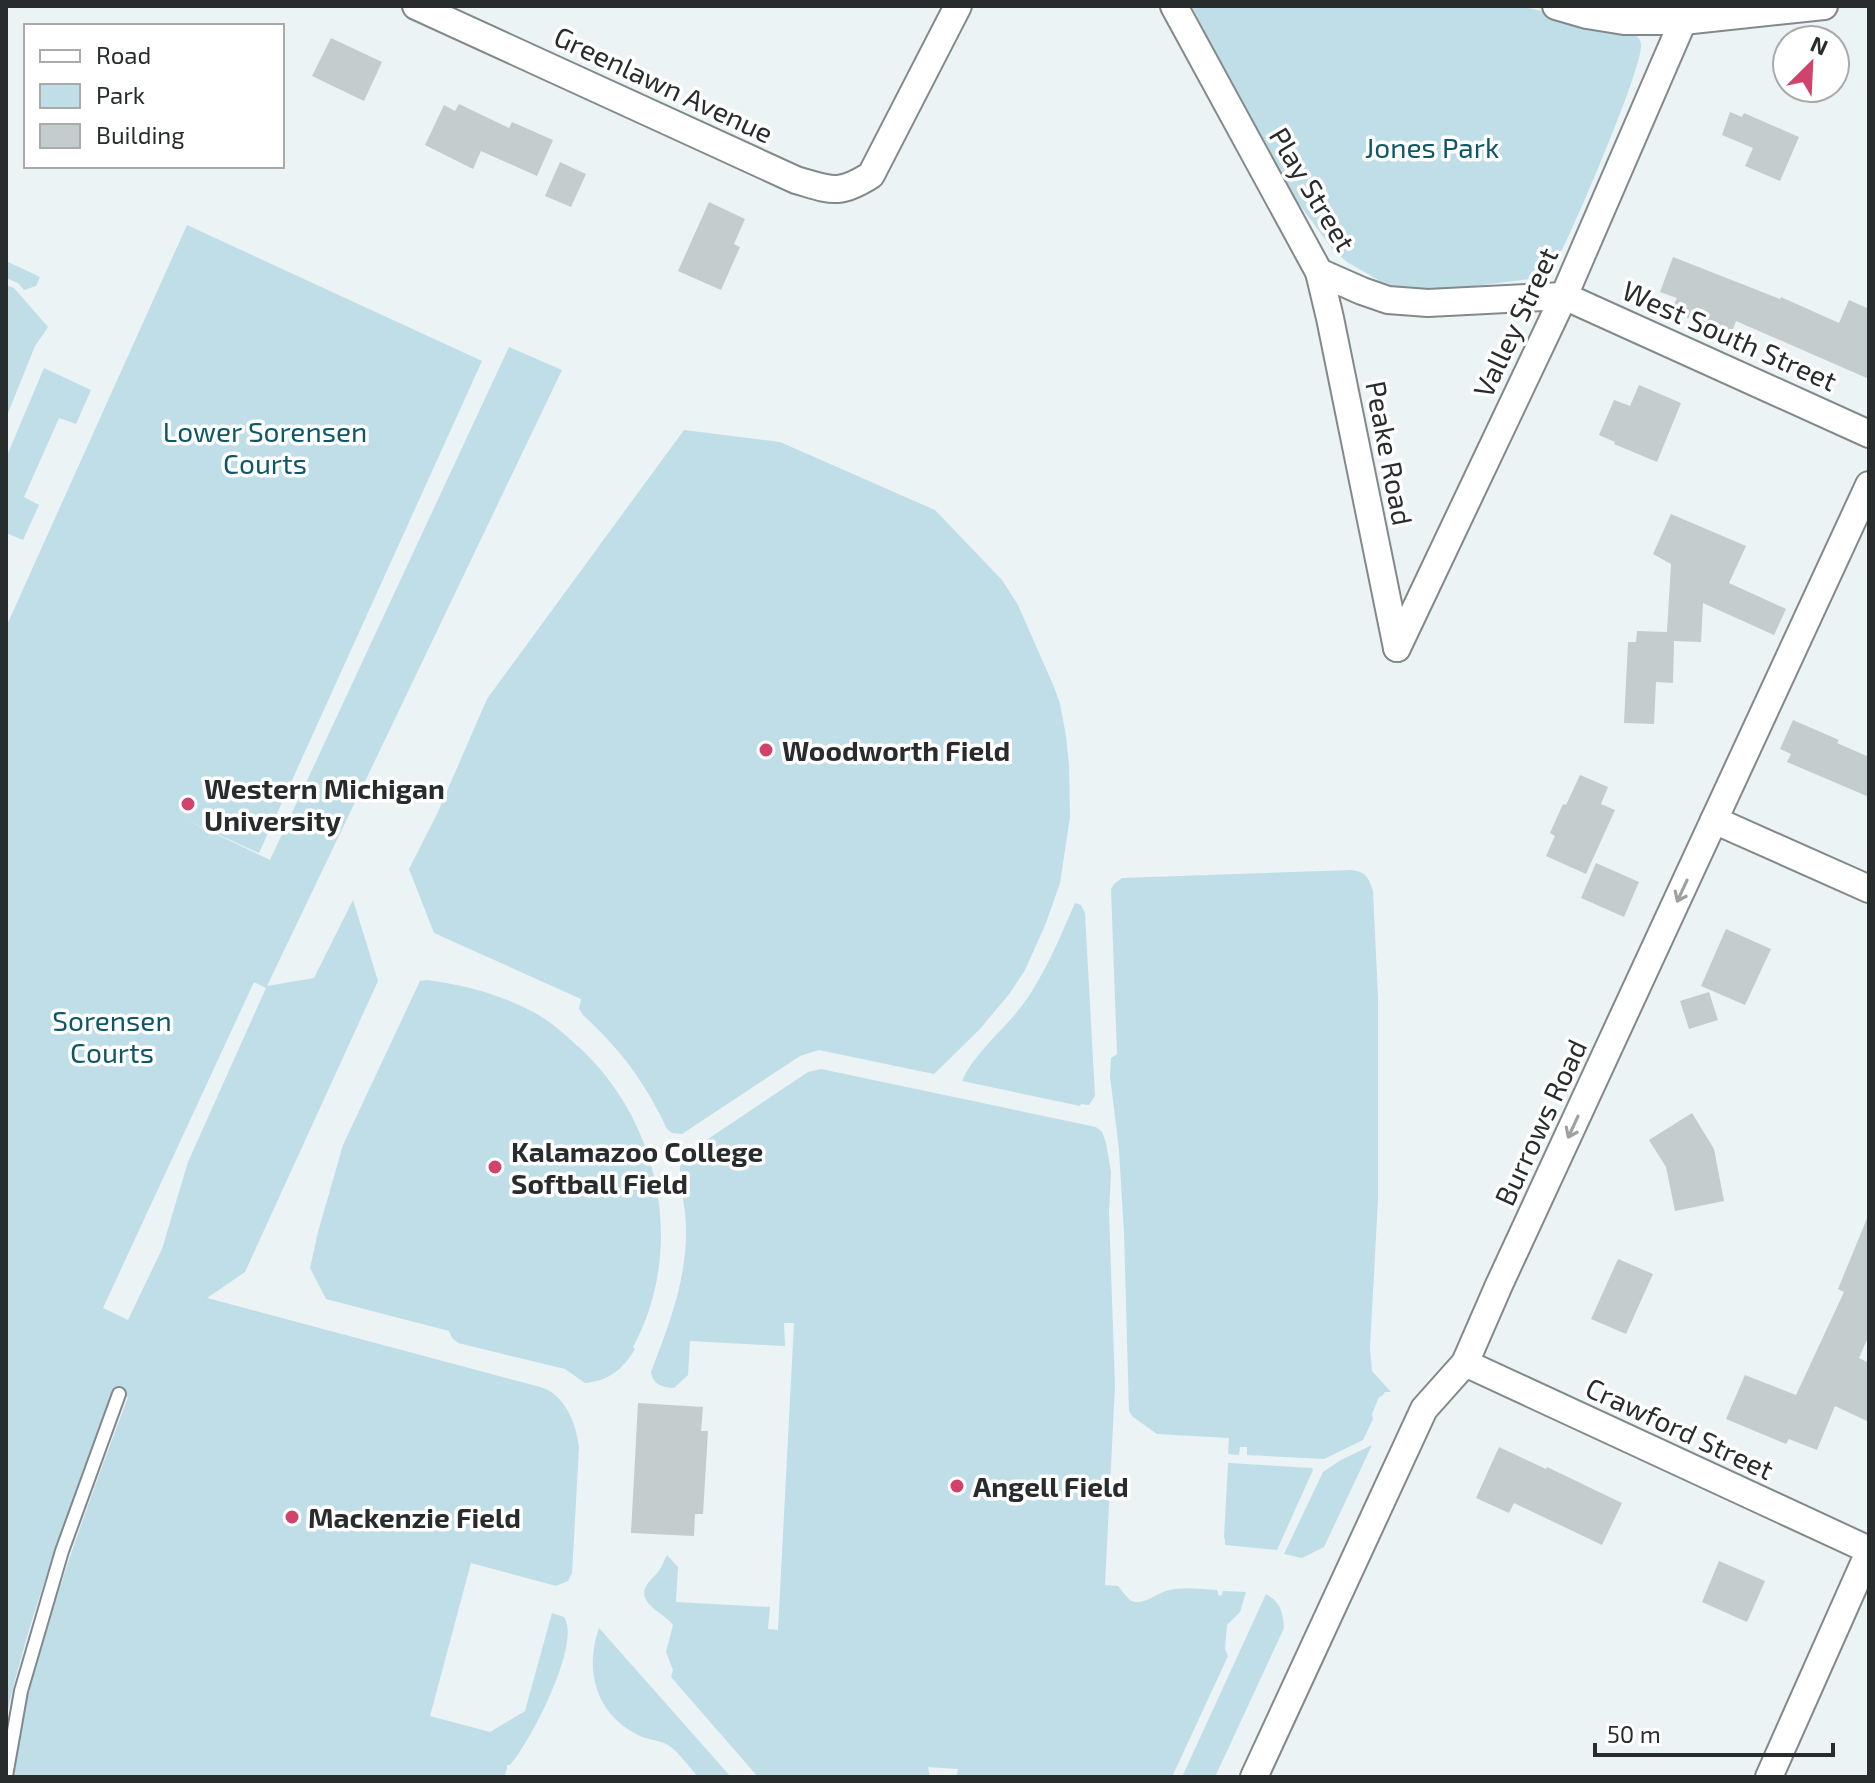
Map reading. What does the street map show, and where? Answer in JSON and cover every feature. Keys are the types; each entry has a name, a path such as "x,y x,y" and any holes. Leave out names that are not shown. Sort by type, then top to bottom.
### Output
{"street":[{"name":"Greenlawn Avenue","path":"416,6 796,180 833,190 854,186 871,175 958,6"},
{"name":"Play Street","path":"1174,6 1319,272 1388,300 1428,303 1564,296"},
{"path":"1556,6 1624,21 1683,21 1824,6"},
{"name":"Valley Street","path":"1397,648 1564,296 1683,21"},
{"name":"Peake Road","path":"1319,272 1397,648"},
{"name":"West South Street","path":"1564,296 1869,434"},
{"name":"Burrows Road","path":"1254,1777 1424,1409 1465,1363 1869,485"},
{"path":"1714,820 1869,889"},
{"name":"Crawford Street","path":"1465,1363 1869,1551"},
{"path":"1769,1777 1869,1551"}],"lane":[{"path":"6,1776 25,1677 62,1551 119,1394"}],"green space":[{"name":"Jones Park","path":"1192,6 1520,6 1628,31 1641,43 1619,117 1553,268 1539,278 1410,291 1380,281 1333,250 1291,193"},
{"path":"187,225 482,361 259,853 182,818 270,860 509,347 562,370 267,986 314,978 353,900 378,981 245,1272 207,1298 540,1387 556,1396 568,1411 579,1447 572,1573 568,1581 556,1586 471,1563 430,1716 490,1732 525,1711 552,1613 564,1617 568,1630 560,1669 541,1715 519,1753 507,1765 504,1777 13,1777 22,1718 37,1660 77,1537 128,1397 114,1391 41,1593 6,1718 6,627","holes":["254,982 266,988 188,1162 162,1249 128,1320 103,1308"]},
{"path":"6,261 40,277 36,286 24,290 18,283 6,278"},
{"path":"6,285 14,288 48,327 35,346 6,418"},
{"path":"44,368 91,390 76,424 59,418 24,497 39,505 23,540 6,533 6,458"},
{"name":"Woodworth Field","path":"684,430 780,442 935,510 1002,580 1018,605 1060,704 1069,765 1070,817 1060,883 1025,970 980,1029 934,1074 819,1050 800,1056 682,1134 667,1129 631,1068 579,1009 581,999 434,933 409,869 437,814 487,699"},
{"path":"1352,870 1366,876 1373,891 1378,998 1378,1199 1370,1348 1372,1371 1391,1392 1379,1397 1363,1440 1324,1459 1247,1455 1247,1447 1240,1447 1239,1455 1228,1454 1229,1438 1157,1434 1129,1411 1124,1233 1110,1076 1111,1058 1117,1054 1111,889 1122,878"},
{"path":"1075,903 1081,905 1085,913 1095,1096 1089,1105 1080,1106 962,1081 974,1061 1032,991"},
{"name":"Kalamazoo College Softball Field","path":"420,981 495,995 553,1025 602,1071 626,1106 644,1143 656,1184 661,1225 659,1267 650,1308 633,1347 635,1349 626,1362 608,1377 585,1383 565,1369 458,1343 449,1331 326,1299 310,1268 343,1145"},
{"path":"821,1069 1096,1127 1102,1132 1111,1172 1109,1212 1115,1386 1105,1585 1118,1586 1134,1602 1178,1589 1217,1590 1219,1596 1223,1591 1246,1592 1240,1612 1227,1625 1225,1649 1228,1656 1172,1777 956,1777 958,1769 928,1767 930,1777 758,1777 671,1677 673,1670 666,1652 673,1625 649,1604 644,1595 646,1586 667,1555 678,1567 676,1602 770,1607 768,1629 778,1630 794,1323 784,1323 785,1346 690,1341 688,1375 674,1388 656,1383 651,1372 680,1284 686,1247 680,1166 705,1141 808,1072"},
{"path":"1372,1445 1324,1547 1302,1558 1284,1554 1323,1472"},
{"path":"1228,1463 1312,1468 1277,1550 1225,1545"},
{"path":"1266,1594 1280,1608 1284,1628 1215,1777 1182,1777"},
{"path":"599,1628 731,1777 698,1777 672,1748 638,1735 612,1715 597,1690 594,1675 593,1660"}],"building":[{"path":"331,38 382,62 364,101 312,76"},
{"path":"459,104 509,128 512,122 553,140 537,176 481,151 473,169 425,145 444,105 455,111"},
{"path":"1730,112 1742,117 1744,113 1799,137 1780,181 1745,166 1753,148 1722,135"},
{"path":"560,162 586,174 571,207 545,196"},
{"path":"709,202 745,219 734,244 740,247 721,290 678,271"},
{"path":"1673,257 1781,297 1839,323 1849,300 1869,309 1869,379 1736,321 1731,335 1671,311 1677,298 1660,292"},
{"path":"1639,385 1681,403 1657,462 1599,435 1614,400 1630,406"},
{"path":"1671,514 1746,546 1729,583 1786,609 1774,635 1703,603 1701,642 1674,641 1673,683 1656,682 1654,724 1624,723 1628,642 1636,642 1637,631 1667,632 1671,564 1653,554"},
{"path":"1793,720 1869,757 1869,797 1787,762 1791,754 1780,749"},
{"path":"1580,775 1608,787 1601,804 1615,810 1586,874 1546,856 1555,836 1550,833"},
{"path":"1596,863 1639,882 1624,917 1581,898"},
{"path":"1726,929 1771,949 1745,1005 1701,986"},
{"path":"1709,992 1718,1020 1689,1029 1680,1001"},
{"path":"1692,1113 1714,1149 1724,1201 1675,1211 1666,1167 1649,1140"},
{"path":"1868,1216 1869,1335 1859,1358 1869,1363 1869,1422 1835,1406 1817,1450 1789,1439 1786,1444 1726,1419 1745,1375 1796,1395 1844,1292 1838,1289"},
{"path":"1618,1259 1653,1274 1626,1334 1591,1319"},
{"path":"638,1403 703,1407 701,1431 708,1431 703,1514 695,1514 694,1536 631,1533"},
{"path":"1499,1447 1622,1503 1602,1545 1514,1503 1509,1513 1476,1498"},
{"path":"1719,1561 1765,1581 1747,1622 1702,1602"}],"place":[{"name":"Woodworth Field","path":"766,750"},
{"name":"Western Michigan University","path":"188,804"},
{"name":"Kalamazoo College Softball Field","path":"495,1167"},
{"name":"Angell Field","path":"957,1486"},
{"name":"Mackenzie Field","path":"292,1517"}],"park label":[{"name":"Lower Sorensen Courts","path":"265,447"},
{"name":"Sorensen Courts","path":"112,1036"}]}
